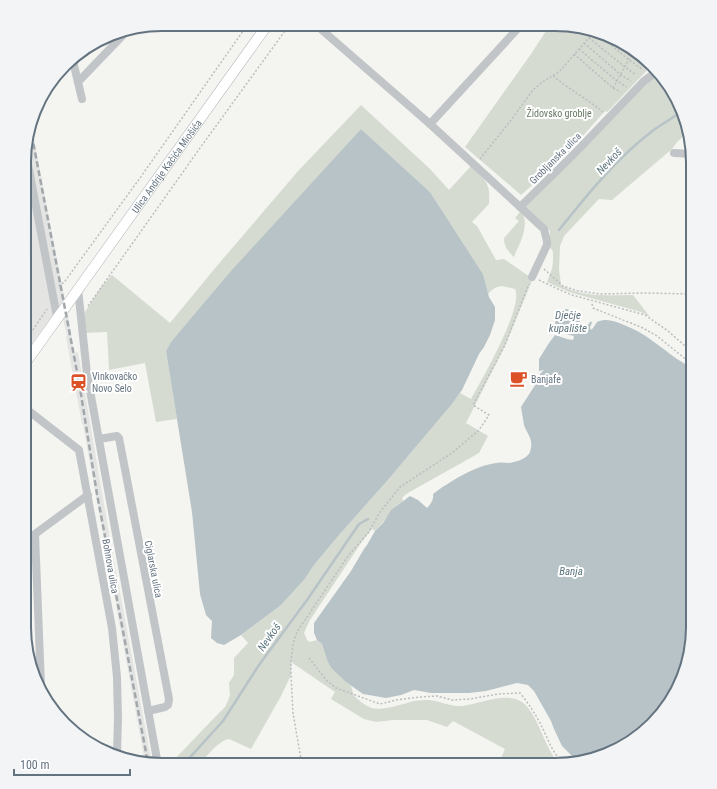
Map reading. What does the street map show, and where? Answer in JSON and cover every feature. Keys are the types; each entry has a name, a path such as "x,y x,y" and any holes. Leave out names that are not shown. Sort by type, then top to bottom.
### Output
{"main road":[{"name":"Ulica Andrije Kačića Miošića","path":"31,355 263,31"}],"street":[{"path":"323,31 430,124 544,229 548,241 532,277"},
{"path":"430,124 515,31"},
{"path":"78,82 120,38"},
{"path":"74,66 82,99"},
{"name":"Grobljanska ulica","path":"520,207 644,81 653,75"},
{"path":"674,153 686,154"},
{"path":"31,184 57,317"},
{"path":"78,289 88,374 157,758"},
{"name":"Bohnova ulica","path":"31,413 79,450 112,628 117,684 117,750"},
{"name":"Ciglarska ulica","path":"99,439 117,436 119,438 169,699 168,705 165,707 148,711"},
{"path":"41,675 35,534 88,495"}],"path":[{"path":"67,278 140,178 243,31"},
{"path":"81,316 155,210 285,31"},
{"path":"475,166 533,90 541,83 559,72 589,37 636,75"},
{"path":"607,42 628,60 642,68"},
{"path":"584,43 621,75 631,81"},
{"path":"579,49 617,81 627,87"},
{"path":"574,54 613,88 621,92"},
{"path":"613,88 631,55"},
{"path":"553,76 595,106 608,118"},
{"path":"539,263 563,286 578,291 601,294 643,292 686,294"},
{"path":"301,758 293,713 291,675 293,644 297,632 348,556 368,533 380,512 400,488 452,453 479,430 489,415 473,405 504,346 532,277 572,295 645,315 686,346"},
{"path":"592,304 593,308 643,328 657,336 686,359"},
{"path":"309,658 326,680 336,688 380,704 420,697 437,696 452,700 470,699 498,694 520,693 529,704 551,746 559,758"}],"shaded area":[{"path":"34,136 65,301 60,305 31,344 31,162"},
{"path":"68,314 74,353 78,352 109,533 151,758 144,756 63,319"}],"green space":[{"name":"Židovsko groblje","path":"546,31 572,32 589,35 605,41 628,53 648,69 607,112 605,111 566,155 521,195 465,147"},
{"path":"654,76 664,89 679,120 683,137 672,149 612,200 599,199 564,236 560,246 559,269 561,285 587,294 633,295 650,317 641,312 569,292 547,282 553,262 553,252 550,247 550,231 525,208 526,203 645,83"},
{"path":"361,105 430,169 449,190 471,166 478,173 488,187 489,204 472,222 477,226 496,260 504,259 533,278 506,344 466,423 488,436 479,453 406,494 402,498 403,501 375,531 372,529 361,543 310,620 304,633 307,640 310,642 317,640 322,644 332,669 351,686 354,696 372,708 387,708 422,700 462,706 492,699 516,699 522,702 533,715 554,758 501,758 505,749 453,721 447,727 427,720 393,720 376,722 364,719 331,699 335,692 291,662 291,675 251,749 229,739 217,746 205,758 176,758 225,707 230,695 229,683 234,675 234,658 248,643 241,635 280,606 304,580 314,565 339,535 387,481 460,393 471,399 492,361 508,327 516,298 515,289 500,286 488,294 483,274 430,192 361,129 171,342 166,351 177,419 156,422 145,363 109,370 107,332 84,333 85,312 101,287 112,275 170,323 299,170"},
{"path":"521,211 525,222 523,234 514,257 507,249 504,238 519,221 515,218"}],"water":[{"path":"361,129 430,192 483,274 489,297 495,307 495,320 490,335 462,390 452,404 339,535 314,565 304,580 280,606 241,635 224,645 217,643 211,638 212,621 206,615 200,594 192,512 166,351 171,342 231,271"},
{"name":"Banja","path":"566,309 576,312 580,318 580,325 583,327 586,327 591,321 591,330 597,322 604,320 614,321 632,328 686,365 686,636 679,669 664,700 641,725 628,736 597,751 573,756 562,746 551,721 534,691 528,685 517,683 486,691 469,693 431,693 414,690 401,695 386,698 363,694 346,682 332,669 322,644 317,640 314,633 314,623 351,571 375,531 383,523 391,510 410,496 418,500 427,508 432,501 433,494 463,475 489,464 518,461 529,454 531,441 524,425 521,407 539,379 540,374 544,370 539,371 539,359 555,335 573,340 574,336 561,331 555,325 558,314"}],"waterway":[{"name":"Nevkoš","path":"559,230 591,191 625,154 651,132 677,115"},
{"name":"Nevkoš","path":"189,758 223,721 259,665 307,600 359,524 368,519"}],"railway":[{"path":"33,141 79,382 97,494 147,757"}],"place":[{"name":"Banjafe","path":"518,379"},
{"name":"Vinkovačko Novo Selo","path":"79,382"}],"water label":[{"name":"Dječje kupalište","path":"568,321"}]}
